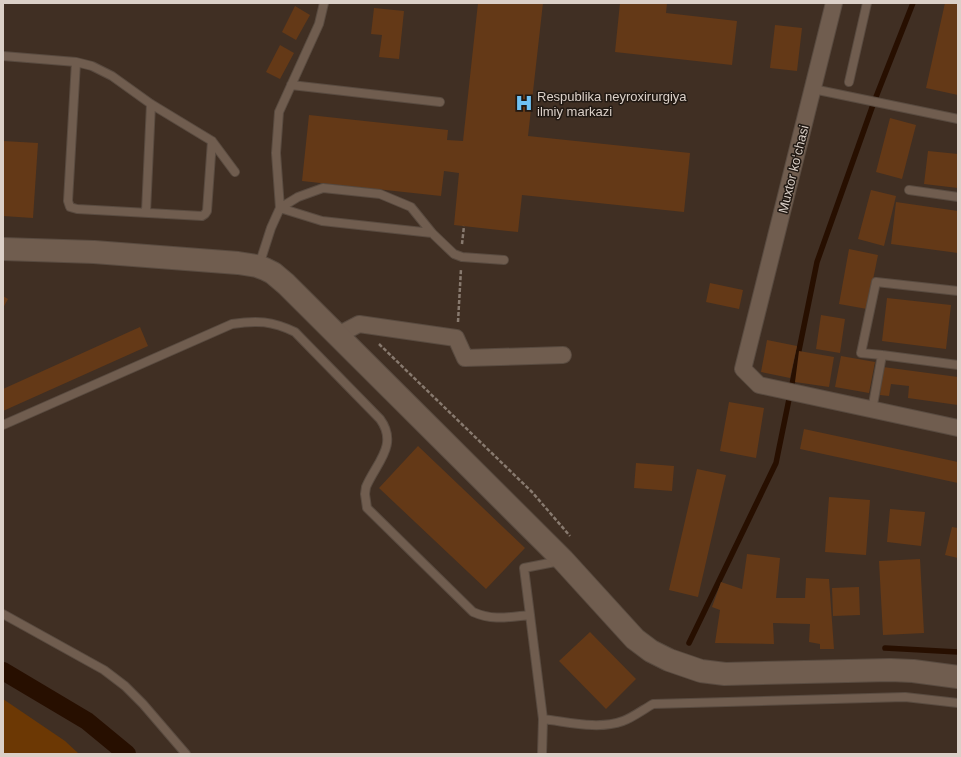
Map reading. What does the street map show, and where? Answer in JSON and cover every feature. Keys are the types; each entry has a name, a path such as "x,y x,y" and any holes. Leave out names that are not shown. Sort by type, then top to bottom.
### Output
{"street":[{"name":"Muxtor koʻchasi","path":"834,3 743,369 765,387 872,410"},
{"path":"3,249 101,252 238,263 257,266 273,273 338,335 562,560 628,632 643,645 669,660 701,671 725,674 890,670 913,671 958,677"},
{"path":"338,335 359,324 456,338 465,358 563,355"},
{"path":"872,410 958,428"}],"lane":[{"path":"257,266 280,208 276,153 279,112 319,24 324,3"},
{"path":"849,82 867,3"},
{"path":"3,56 76,62 92,66 112,76 151,104 212,141 235,172"},
{"path":"76,62 68,201 70,207 76,209 202,216 207,211 212,141"},
{"path":"291,85 440,102"},
{"path":"813,89 958,119"},
{"path":"146,212 151,104"},
{"path":"280,208 298,197 323,188 380,194 411,207 432,233 454,254 462,257 504,260"},
{"path":"909,190 958,197"},
{"path":"280,208 322,221 432,233"},
{"path":"958,291 876,282 861,353 958,365"},
{"path":"3,425 223,327 252,321 278,324 295,332 386,426 388,434 386,450 366,487 365,494 367,508 473,612 487,618 530,615"},
{"path":"872,410 882,355"},
{"path":"542,754 543,719 524,568 562,560"},
{"path":"3,614 104,670 125,686 143,704 186,754"},
{"path":"543,719 594,725 609,725 625,721 653,704 905,697 958,703"}],"path":[{"path":"456,338 459,315 464,226"}],"shaded area":[{"path":"3,699 65,741 79,754 3,754"}],"building":[{"path":"478,3 543,3 528,136 690,153 684,212 522,195 518,232 454,225 459,173 444,171 441,196 302,181 309,115 448,130 447,140 463,141"},
{"path":"620,3 667,3 666,13 737,21 732,65 615,52"},
{"path":"945,3 958,3 958,95 926,88"},
{"path":"295,6 310,15 296,40 282,32"},
{"path":"374,8 404,11 399,59 379,57 382,35 371,34"},
{"path":"775,25 802,28 797,71 770,68"},
{"path":"280,45 294,53 280,79 266,72"},
{"path":"890,118 916,125 902,179 876,172"},
{"path":"3,141 38,143 33,218 3,216"},
{"path":"928,151 958,154 958,188 924,184"},
{"path":"871,190 896,196 884,246 858,239"},
{"path":"896,202 958,211 958,253 891,244"},
{"path":"849,249 878,255 867,309 839,304"},
{"path":"710,283 743,290 739,309 706,302"},
{"path":"3,296 8,299 3,308"},
{"path":"887,298 951,305 946,349 882,341"},
{"path":"821,315 845,319 840,353 816,349"},
{"path":"140,327 148,346 3,411 3,389"},
{"path":"767,340 797,346 790,378 761,372"},
{"path":"799,351 834,357 829,387 795,382"},
{"path":"841,356 875,362 869,393 835,387"},
{"path":"883,367 958,377 958,405 908,398 909,386 891,384 889,396 880,395"},
{"path":"729,402 764,408 756,458 720,451"},
{"path":"804,429 958,462 958,483 800,449"},
{"path":"418,446 525,548 486,589 379,488"},
{"path":"636,463 674,466 672,491 634,488"},
{"path":"697,469 726,475 698,597 669,590"},
{"path":"829,497 870,500 866,555 825,552"},
{"path":"890,509 925,512 921,546 887,542"},
{"path":"952,527 958,528 958,558 945,555"},
{"path":"747,554 780,558 776,598 805,598 806,578 829,579 834,649 820,649 820,644 809,642 810,624 773,623 774,644 715,643 720,610 712,607 721,582 742,589"},
{"path":"920,559 924,633 883,635 879,561"},
{"path":"859,587 860,615 833,616 832,588"},
{"path":"590,632 636,679 606,709 559,661"}],"waterway":[{"path":"689,643 776,463 817,262 874,102 913,3"},
{"path":"885,648 958,652"},
{"path":"3,671 87,721 127,754"}],"place":[{"name":"Respublika neyroxirurgiya ilmiy markazi","path":"524,103"}]}
